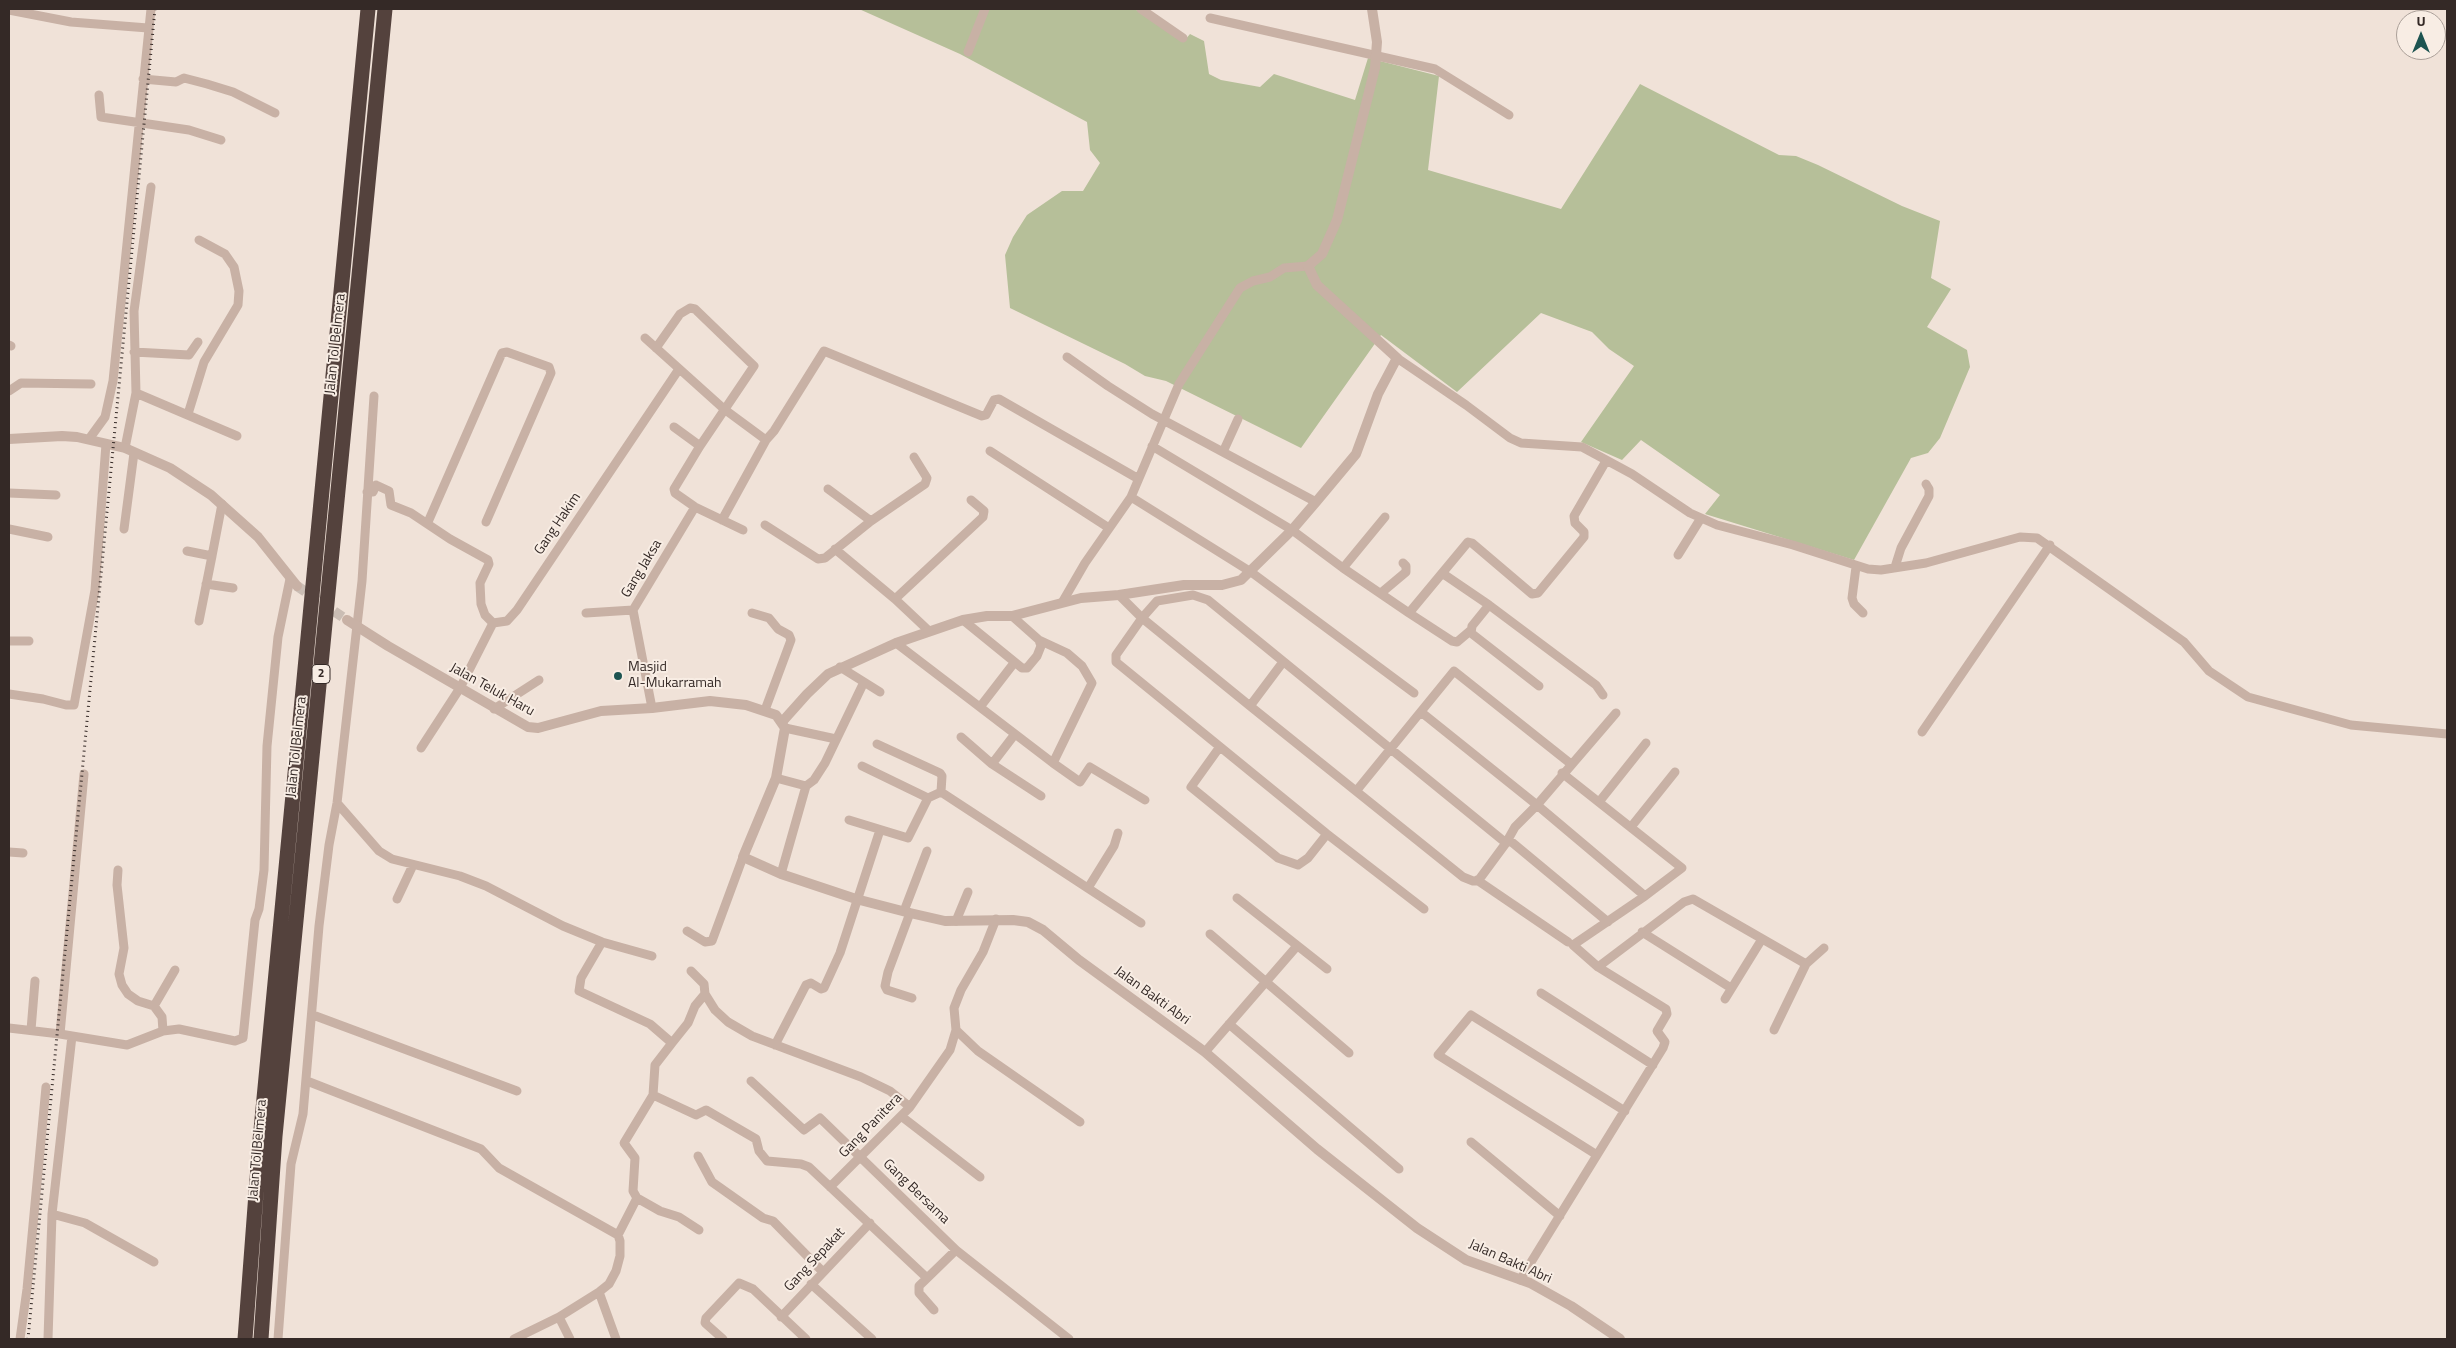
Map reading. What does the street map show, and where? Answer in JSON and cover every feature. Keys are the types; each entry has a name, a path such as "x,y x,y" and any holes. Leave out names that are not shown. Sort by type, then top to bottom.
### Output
{"highway":[{"name":"Jalan Tol Belmera","path":"245,1339 260,1140 368,9"},
{"name":"Jalan Tol Belmera","path":"261,1339 275,1136 385,9"}],"street":[{"path":"90,440 105,417 113,381 151,9"},
{"path":"968,52 985,9"},
{"path":"1141,9 1183,38"},
{"path":"1063,601 1085,563 1131,497 1162,418 1179,384 1240,288 1253,281 1270,277 1284,268 1308,266 1322,254 1337,220 1377,56 1372,9"},
{"path":"9,10 71,22 148,28"},
{"path":"1210,18 1435,70 1510,115"},
{"path":"143,78 176,82 184,78 207,84 234,92 275,113"},
{"path":"99,95 101,117 189,130 221,140"},
{"path":"124,529 138,375 134,352 134,311 151,187"},
{"path":"188,414 204,362 238,305 239,291 234,267 225,254 199,240"},
{"path":"1308,266 1317,285 1397,358 1466,405 1510,438 1521,443 1578,446 1632,474 1690,513 1717,525 1793,545 1856,567 1881,570 1926,563 2020,537 2037,538 2050,545 2184,642 2209,671 2248,697 2351,725 2447,734"},
{"path":"656,348 684,310 690,308 695,309 754,366 724,409 674,489 675,494 695,507 743,530"},
{"path":"645,338 724,409 766,440"},
{"path":"134,352 189,355 198,342"},
{"path":"722,520 766,440 774,431 820,354 824,351 829,351 982,416 986,415 994,400 999,399 1137,478"},
{"path":"428,522 502,352 507,352 549,367 551,373 486,522"},
{"path":"1067,357 1108,386 1162,418 1316,502"},
{"path":"687,931 706,942 712,941 743,857 776,778 784,725 818,683 840,667 896,643 964,620 987,616 1012,616 1063,601 1184,585 1231,584 1252,572 1292,530 1356,454 1378,394 1397,358"},
{"name":"Gang Hakim","path":"493,624 507,621 516,610 679,369"},
{"path":"9,392 20,382 91,384"},
{"path":"136,393 237,436"},
{"path":"278,1339 291,1164 303,1114 320,926 329,845 337,803 357,626 374,396"},
{"path":"1223,452 1238,419"},
{"path":"674,427 700,446"},
{"path":"9,439 62,436 90,440 130,451 170,468 222,504 258,537 293,583 278,637 267,746 264,870 259,909 255,920 243,1038 235,1042 179,1029 163,1031 127,1045 9,1028"},
{"path":"9,694 74,705 95,590 106,444"},
{"path":"1152,446 1292,530 1342,568 1452,641 1457,642 1470,631 1474,623 1490,605"},
{"path":"990,451 1109,528"},
{"path":"765,525 818,559 825,558 871,521 927,482 914,458"},
{"path":"1409,613 1468,542 1472,543 1532,594 1538,593 1584,537 1584,532 1575,523 1574,516 1606,461"},
{"path":"1895,567 1901,548 1929,496 1929,489 1926,484"},
{"path":"367,492 373,492 376,485 390,491 391,505 428,522 450,539 488,560 489,564 480,584 481,604 485,615 493,624 460,688 421,748"},
{"path":"828,489 871,521"},
{"path":"9,493 56,495"},
{"path":"1131,497 1252,572 1414,693"},
{"path":"895,599 983,518 984,511 971,500"},
{"path":"199,621 222,504"},
{"name":"Gang Jaksa","path":"652,708 633,610 695,507"},
{"path":"1342,568 1384,517"},
{"path":"1678,555 1701,518"},
{"path":"9,529 48,537"},
{"path":"1922,732 2050,545"},
{"path":"835,549 895,599 929,632"},
{"path":"187,551 212,556"},
{"path":"1381,593 1406,572 1406,566 1403,563"},
{"path":"1856,567 1852,598 1854,604 1863,614"},
{"path":"1442,573 1490,605 1596,685 1603,695"},
{"path":"206,584 233,588"},
{"path":"1119,595 1142,618 1250,706 1463,877 1473,882 1477,880 1507,841 1515,827 1537,805 1562,773 1616,712"},
{"path":"1424,908 1219,748 1116,662 1116,655 1142,618 1161,599 1192,595 1203,597 1389,750 1608,922"},
{"path":"586,613 633,610"},
{"path":"752,613 769,618 778,629 789,635 791,640 765,710"},
{"path":"1012,616 1039,640 1067,653 1082,666 1092,683 1053,763"},
{"name":"Jalan Teluk Haru","path":"347,620 521,725 538,728 601,711 652,708 720,700 765,710 776,715 784,725"},
{"path":"964,620 1022,668 1026,668 1039,653 1039,640"},
{"path":"1470,631 1539,686"},
{"path":"9,640 29,641"},
{"path":"896,643 1080,782 1090,767 1145,800"},
{"path":"1250,706 1283,662"},
{"path":"980,707 1014,663"},
{"path":"840,667 880,692"},
{"path":"1357,790 1454,671 1571,764"},
{"path":"494,709 538,680"},
{"path":"781,874 806,786 814,780 864,682"},
{"path":"1421,712 1537,805 1645,896"},
{"path":"784,725 836,739"},
{"path":"992,764 1015,734"},
{"path":"960,737 992,764 1041,796"},
{"path":"1599,802 1646,743"},
{"path":"876,744 940,773 942,776 941,792"},
{"path":"1219,748 1190,787 1278,858 1298,865 1308,858 1327,834"},
{"path":"862,766 928,798"},
{"path":"1631,827 1675,772"},
{"path":"1520,1280 1653,1065 1665,1042 1657,1031 1667,1014 1666,1009 1598,967 1573,945 1645,896 1682,868 1562,773"},
{"path":"60,1034 84,774"},
{"path":"776,778 806,786"},
{"path":"849,820 905,839 911,836 928,798 941,792"},
{"path":"941,792 1141,923"},
{"path":"337,803 379,851 392,859 460,876 486,886 563,926 602,942 652,956"},
{"path":"774,1045 806,985 811,983 821,989 824,988 840,953 880,830"},
{"path":"1088,888 1114,846 1118,833"},
{"path":"912,998 887,990 885,986 927,851"},
{"path":"9,852 23,853"},
{"name":"Jalan Bakti Abri","path":"743,857 781,874 856,899 907,912 956,921 996,919 1028,922 1043,930 1079,960 1205,1052 1317,1149 1417,1228 1466,1260 1520,1280 1571,1306 1620,1339"},
{"path":"397,900 413,865"},
{"path":"118,870 117,884 124,948 119,974 122,985 128,994 138,1002 154,1006 162,1017 163,1031"},
{"path":"1477,880 1568,942"},
{"path":"956,921 968,892"},
{"path":"1237,898 1327,969"},
{"path":"1598,967 1642,932 1684,902 1693,899 1806,964"},
{"name":"Gang Panitera","path":"830,1187 910,1107 950,1050 956,1030 954,1008 961,990 983,952 996,919"},
{"path":"1642,932 1731,988"},
{"path":"1210,934 1349,1052"},
{"path":"1725,998 1762,939"},
{"path":"602,942 581,978 579,991 650,1024 672,1043"},
{"path":"1205,1052 1297,946"},
{"path":"1774,1030 1806,964 1824,948"},
{"path":"154,1006 175,970"},
{"path":"691,971 704,984 705,994 715,1010 728,1022 752,1036 774,1045 860,1076 890,1091 910,1107"},
{"path":"31,1030 35,980"},
{"path":"1541,993 1653,1065"},
{"path":"699,1230 679,1217 660,1211 637,1198 633,1191 635,1158 624,1142 653,1095 655,1065 688,1024 695,1006 705,994"},
{"path":"313,1015 517,1091"},
{"path":"1598,1155 1438,1055 1471,1015 1625,1110"},
{"path":"1229,1024 1399,1169"},
{"path":"956,1030 978,1051 1080,1122"},
{"path":"48,1339 52,1214 72,1036"},
{"path":"307,1081 481,1149 499,1168 618,1235 620,1256 616,1271 609,1284 559,1317 514,1339"},
{"name":"Gang Bersama","path":"751,1081 804,1130 820,1118 956,1250 1069,1339"},
{"path":"20,1339 27,1289 46,1087"},
{"path":"653,1095 697,1116 706,1110 756,1139 759,1151 767,1161 806,1165 927,1278"},
{"path":"901,1116 980,1177"},
{"path":"1471,1142 1560,1216"},
{"path":"698,1156 712,1182 763,1218 773,1221 823,1272"},
{"path":"618,1235 637,1198"},
{"path":"52,1214 85,1223 154,1262"},
{"name":"Gang Sepakat","path":"781,1317 870,1223"},
{"path":"934,1310 918,1289 956,1250"},
{"path":"724,1339 705,1324 706,1318 739,1283 749,1285 806,1339"},
{"path":"811,1284 872,1339"},
{"path":"599,1292 616,1339"},
{"path":"559,1317 570,1339"}],"green space":[{"path":"859,9 1135,9 1184,41 1190,34 1204,41 1209,74 1221,80 1260,87 1274,74 1355,100 1368,58 1439,76 1428,170 1561,209 1640,84 1779,155 1796,156 1818,165 1902,206 1940,221 1931,278 1951,289 1927,327 1967,350 1970,367 1940,438 1928,453 1911,458 1854,560 1705,514 1720,495 1641,440 1622,460 1581,442 1634,366 1609,349 1592,332 1541,313 1457,392 1381,335 1301,448 1166,381 1145,376 1125,364 1010,308 1005,255 1013,237 1027,215 1062,191 1083,191 1100,163 1090,150 1087,122 960,54"}],"tunnel":[{"path":"297,586 347,620"}],"railway":[{"path":"28,1339 155,9"}],"place":[{"name":"Masjid Al-Mukarramah","path":"618,676"}]}
